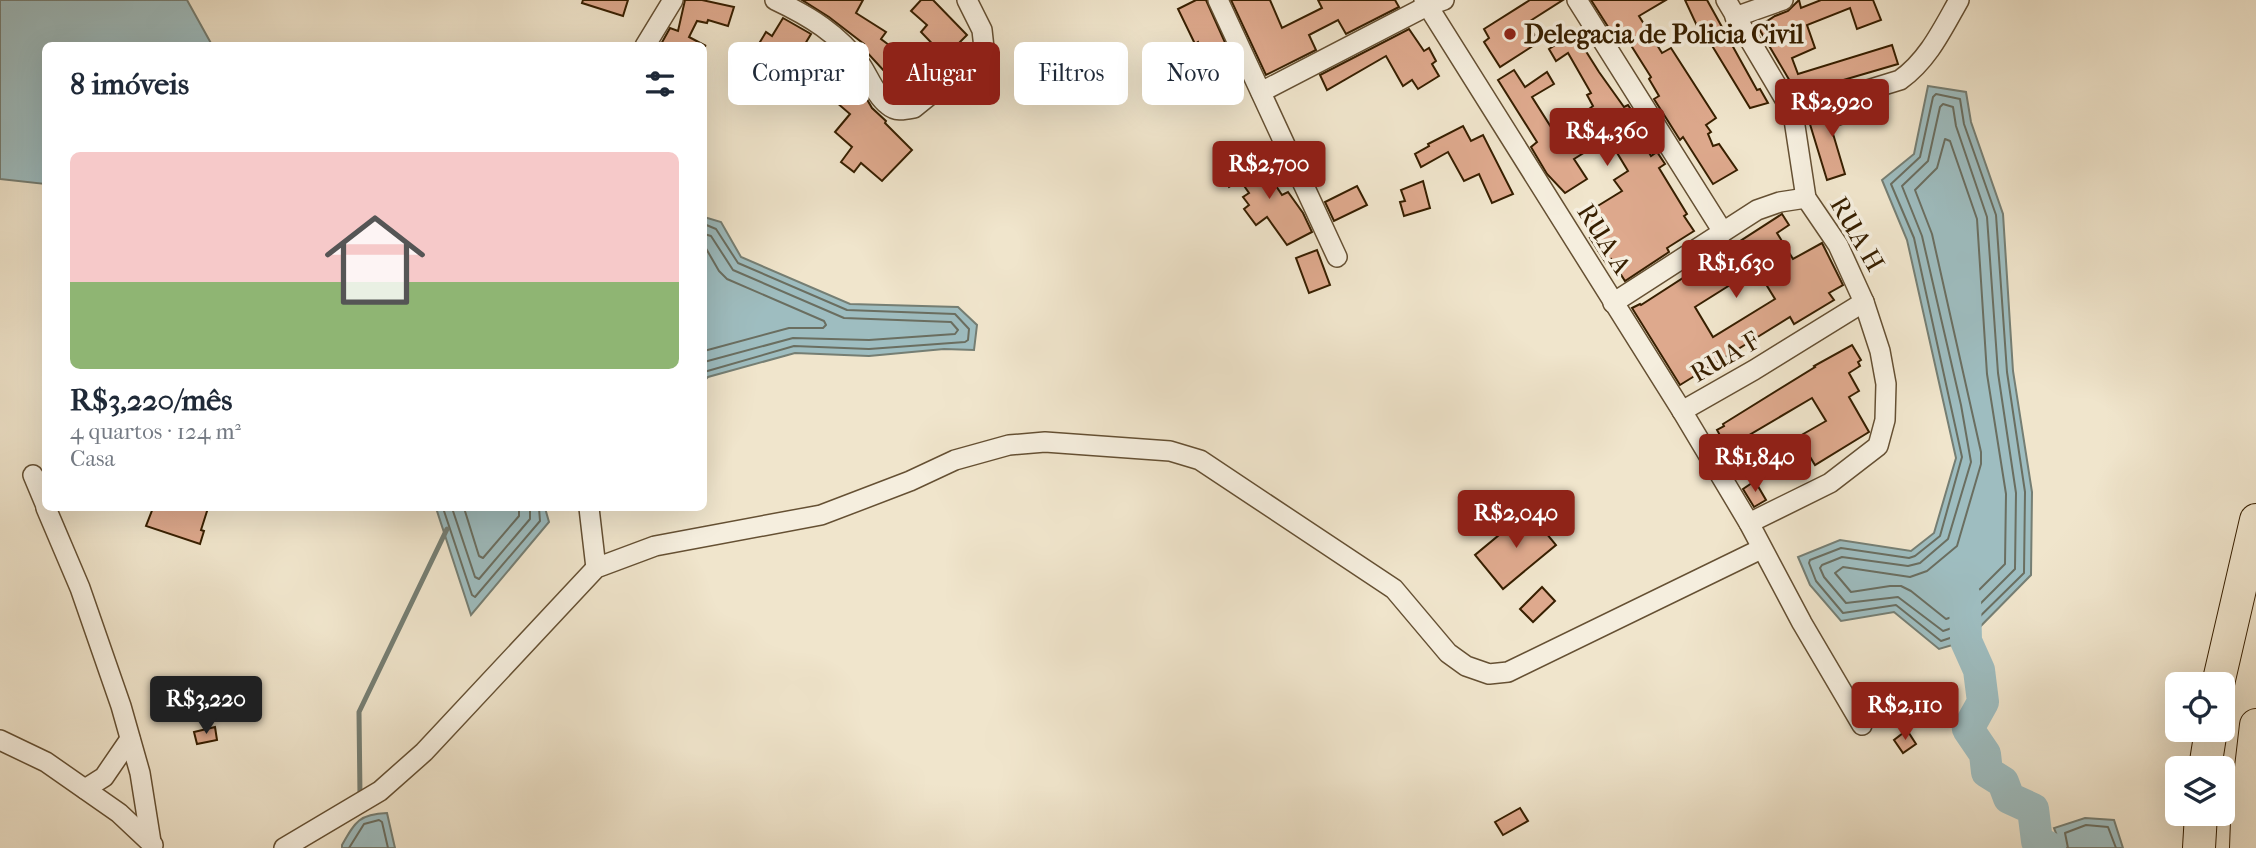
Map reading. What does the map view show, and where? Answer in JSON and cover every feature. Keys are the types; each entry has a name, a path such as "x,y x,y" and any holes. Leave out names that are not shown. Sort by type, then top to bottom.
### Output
{"highway":[{"path":"2221,672 2256,520"},
{"path":"2246,848 2248,794 2256,725"},
{"path":"2199,848 2200,826"}],"street":[{"path":"647,42 673,0"},
{"path":"775,0 807,15 838,37 860,64 885,103 902,111 914,108 978,57 984,48 984,40 967,0"},
{"path":"1218,0 1337,257"},
{"path":"1577,0 1723,232"},
{"path":"1730,9 1783,0"},
{"path":"1793,113 1900,80 1928,53 1959,0"},
{"path":"1261,92 1432,2"},
{"name":"RUA A","path":"1432,2 1749,523 1761,549 1862,725"},
{"name":"RUA H","path":"1730,9 1793,113 1806,198 1838,244 1864,302 1880,351 1886,384 1885,421 1878,446 1830,483 1749,523"},
{"path":"1613,303 1757,210 1780,202 1806,198"},
{"name":"RUA F","path":"1682,411 1864,302"},
{"path":"284,848 380,791 424,752 596,568 655,546 821,515 910,481 955,460 1009,445 1045,442 1170,451 1200,460 1394,589 1448,653 1466,666 1489,674 1508,672 1761,549"},
{"path":"33,475 42,497"},
{"path":"48,511 80,588 130,739 140,773 154,845"},
{"path":"589,511 596,568"},
{"path":"85,789 104,777 130,739"},
{"path":"0,740 46,762 119,813 154,845"}],"water":[{"path":"0,0 187,0 210,42 42,42 42,184 0,179"},
{"path":"1928,86 1966,92 1971,122 2003,214 2013,371 2032,492 2031,575 1966,641 1939,649 1894,612 1841,621 1810,585 1798,557 1840,540 1911,551 1934,533 1956,458 1907,240 1882,180 1914,154"},
{"path":"707,218 721,222 741,257 850,304 958,307 977,325 974,350 944,349 869,356 795,353 708,377"},
{"path":"437,511 546,511 549,522 471,615"},
{"path":"387,813 395,848 342,848 359,821 370,815"},
{"path":"2085,818 2114,820 2123,848 2062,848 2054,828"}],"building":[{"path":"583,0 628,0 623,16 582,3"},
{"path":"685,0 702,0 734,7 728,26 708,20 707,23 697,21 689,37 698,42 662,42 670,28 678,31"},
{"path":"802,0 863,0 856,13 886,32 881,39 885,42 883,70 869,55 869,42 861,42"},
{"path":"921,0 933,0 967,35 960,42 931,42 921,32 927,25 911,11"},
{"path":"1196,0 1206,0 1225,42 1194,42 1178,9"},
{"path":"1231,0 1270,0 1282,28 1322,8 1318,0 1395,0 1399,7 1346,34 1338,20 1309,35 1316,50 1266,75"},
{"name":"Delegacia de Policia Civil","path":"1530,0 1563,0 1527,23 1539,42 1500,67 1484,42 1489,38 1484,29"},
{"path":"1591,0 1666,0 1639,16 1662,53 1671,48 1716,118 1706,125 1711,132 1708,134 1713,146 1719,144 1737,170 1713,184 1683,137 1680,140 1654,99 1659,96 1649,79 1651,77 1620,28 1612,33"},
{"path":"1685,0 1707,0 1757,90 1760,89 1768,103 1750,108 1708,39 1704,41"},
{"path":"1799,0 1801,8 1821,0 1873,0 1881,20 1857,29 1850,8 1807,25 1815,48 1792,58 1798,74 1892,45 1898,64 1823,86 1822,82 1797,93 1758,27 1788,11"},
{"path":"783,18 811,34 806,42 760,42 766,32 772,36"},
{"path":"1409,29 1424,51 1429,48 1436,61 1432,64 1439,76 1418,89 1412,80 1403,86 1386,56 1327,90 1320,75"},
{"path":"1578,31 1585,43 1582,45 1599,72 1624,107 1628,105 1640,123 1634,127 1651,156 1657,152 1665,164 1659,168 1687,214 1684,216 1694,231 1667,248 1669,252 1625,281 1611,259 1606,263 1590,238 1596,235 1583,215 1622,191 1614,180 1628,171 1608,138 1574,159 1587,179 1565,193 1547,174 1531,147 1537,142 1498,80 1514,70 1525,87 1547,72 1554,84 1532,97 1563,146 1598,124 1589,109 1593,106 1587,95 1591,93 1568,53 1556,61 1549,49"},
{"path":"869,103 912,150 882,181 861,163 854,172 841,162 852,147 835,132 850,114 840,105 869,105"},
{"path":"1859,105 1862,119 1831,127 1845,174 1827,180 1809,121"},
{"path":"1463,126 1471,141 1483,135 1513,194 1492,203 1479,174 1464,181 1448,152 1421,167 1415,154"},
{"path":"1261,148 1269,158 1254,169 1270,190 1276,186 1282,195 1288,192 1312,232 1287,245 1267,217 1256,225 1244,209 1249,205 1243,197 1249,193 1240,180 1229,187 1222,177"},
{"path":"1423,181 1430,208 1404,216 1400,202 1405,201 1401,190"},
{"path":"1357,186 1367,205 1334,221 1325,202"},
{"path":"1782,214 1789,225 1777,233 1793,259 1822,243 1843,285 1829,293 1834,300 1794,324 1790,317 1680,385 1632,308 1641,305","holes":["1748,255 1775,299 1713,337 1695,307 1730,285 1721,272"]},
{"path":"1317,250 1330,285 1309,293 1296,258"},
{"path":"1852,345 1861,360 1858,362 1860,366 1849,373 1859,391 1849,397 1869,432 1815,465 1798,437 1826,421 1812,398 1727,448 1717,430 1724,426 1723,424"},
{"path":"1755,481 1766,500 1754,507 1743,489"},
{"path":"152,511 207,511 200,544 146,526"},
{"path":"1528,511 1556,545 1503,589 1475,555"},
{"path":"1542,587 1555,601 1533,622 1520,609"},
{"path":"215,727 217,740 197,744 194,732"},
{"path":"1907,730 1916,744 1903,753 1894,740"},
{"path":"1520,808 1528,821 1503,835 1495,822"}],"waterway":[{"path":"360,796 359,712 447,529"},
{"path":"1965,597 1966,641 1979,670 1983,702 1968,729 1985,754 1987,772 2003,782 2009,798 2033,809 2037,841 2050,848"}],"place":[{"name":"Delegacia de Policia Civil","path":"1510,34"}]}
